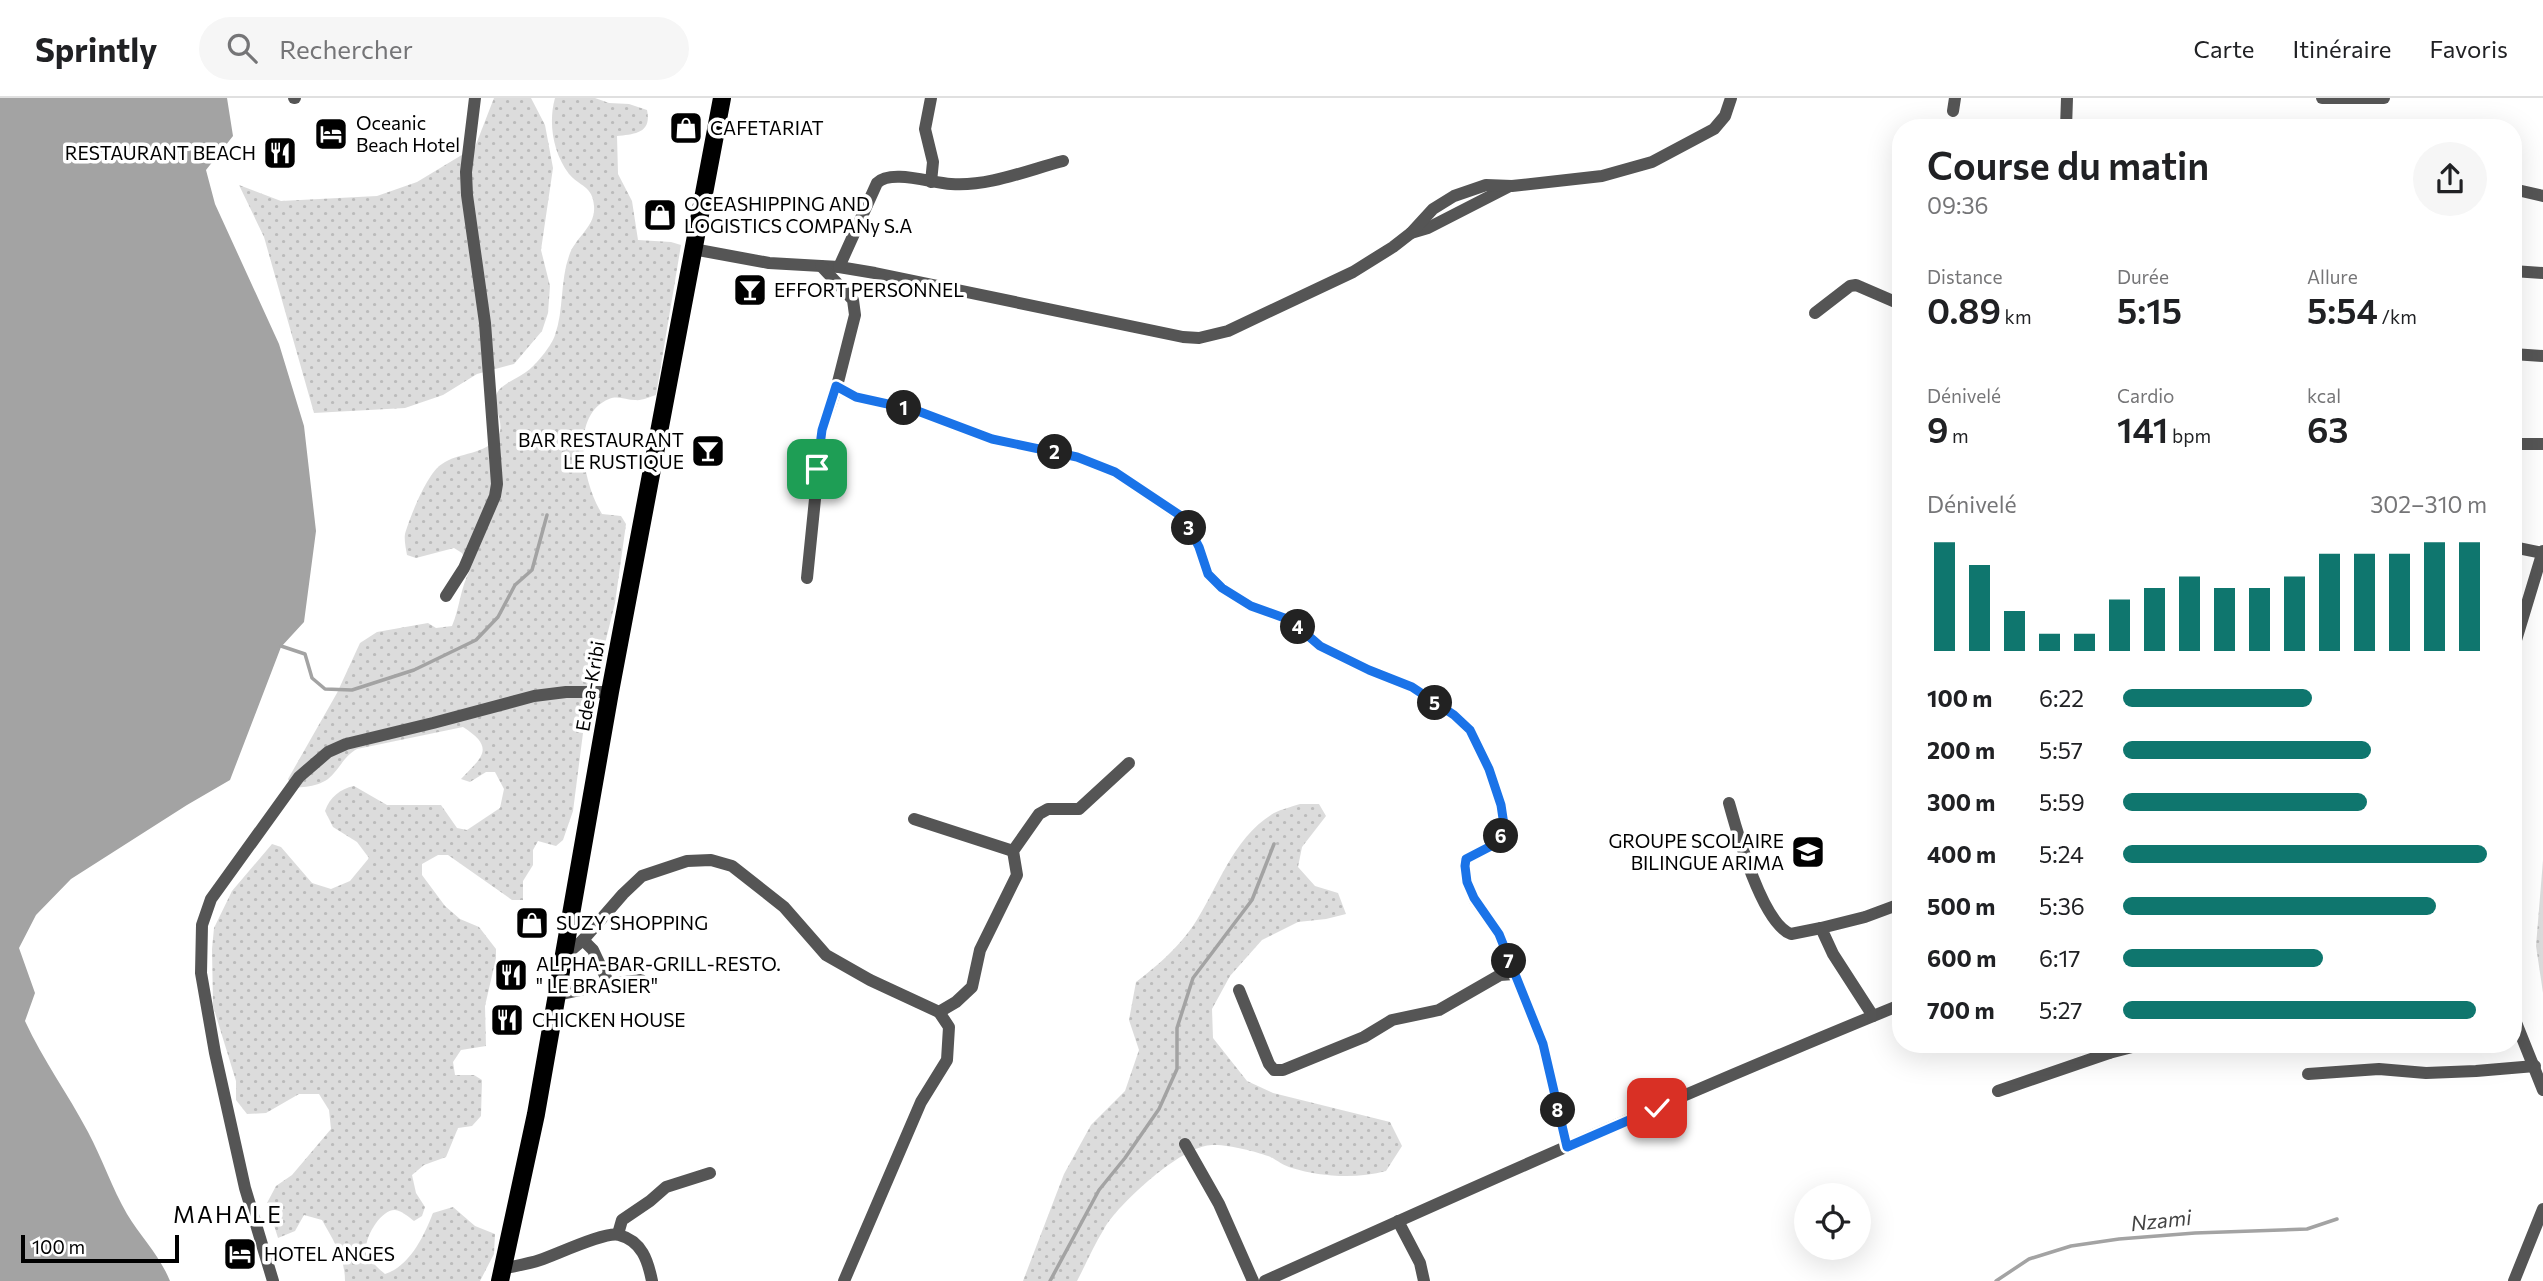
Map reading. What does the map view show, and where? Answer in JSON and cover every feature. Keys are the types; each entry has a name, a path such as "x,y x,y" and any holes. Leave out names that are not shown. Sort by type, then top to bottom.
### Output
{"highway":[{"name":"Edea-Kribi","path":"501,1275 536,1114 610,692 722,98"}],"street":[{"path":"446,596 464,568 495,496 497,484 485,323 467,195 466,172 475,98"},
{"path":"931,98 925,129 933,162 931,182"},
{"path":"693,249 769,263 839,267 960,289 1182,337 1199,338 1228,331 1353,272 1393,247 1433,209 1454,196 1486,185 1512,186 1602,176 1652,162 1714,129 1724,116 1731,98"},
{"path":"2066,119 2067,98"},
{"path":"2324,98 2384,98"},
{"path":"839,267 877,183 883,178 890,176 970,185 1063,161"},
{"path":"2522,191 2543,196"},
{"path":"807,578 822,430 855,315 853,300 821,266"},
{"path":"2522,272 2543,273"},
{"path":"1815,313 1850,286 1856,285 1892,301"},
{"path":"2522,355 2543,356"},
{"path":"836,386 856,397 915,410 992,439 1077,457 1115,472 1184,518 1199,547 1208,574 1222,588 1251,606 1290,620 1320,646 1412,687 1454,715 1470,730 1489,769 1501,805 1504,825 1501,838 1466,859 1465,866 1474,898 1499,934 1543,1044 1567,1147"},
{"path":"2522,444 2543,444"},
{"path":"2522,548 2543,552 2522,621"},
{"path":"273,1281 245,1188 215,1053 201,973 202,925 211,899 299,777 328,752 346,744 534,696 566,692 610,692"},
{"path":"939,1012 956,1002 972,987 980,950 1013,888 1017,875 1013,850 1039,814 1048,809 1079,809 1129,764"},
{"path":"1729,803 1744,857 1777,926 1791,934 1865,917 1892,907"},
{"path":"914,820 1013,850"},
{"path":"563,957 583,940 622,894 642,876 687,861 711,860 732,866 784,907 826,956 939,1012 949,1027"},
{"path":"1821,928 1833,954 1873,1016"},
{"path":"583,940 593,950 609,984"},
{"path":"1238,990 1269,1064 1274,1070 1283,1070 1364,1037 1392,1020 1439,1010 1500,975 1514,974"},
{"path":"557,995 641,980"},
{"path":"844,1281 921,1102 947,1060 949,1027 956,1002"},
{"path":"1265,1281 1567,1147 1892,1008"},
{"path":"2522,1036 2543,1090"},
{"path":"1998,1091 2097,1053"},
{"path":"2308,1074 2379,1069 2426,1073 2476,1072 2535,1066"},
{"path":"1185,1144 1219,1204 1253,1281"},
{"path":"618,1234 622,1220 666,1188 710,1173"},
{"path":"2514,1281 2543,1209"},
{"path":"1398,1221 1420,1264 1424,1281"},
{"path":"501,1275 618,1234 637,1245 647,1258 652,1281"}],"shaded area":[{"path":"0,98 227,98 233,136 206,170 215,204 279,344 304,426 316,531 304,622 281,647 230,780 71,879 36,915 19,948 35,993 25,1021 88,1132 127,1214 156,1255 170,1281 0,1281"},
{"path":"494,98 531,98 545,125 553,168 541,250 550,286 548,313 542,331 514,364 477,374 443,395 405,408 314,413 264,237 239,185 281,201 377,196 417,182 475,147"},
{"path":"555,98 595,98 647,110 647,123 641,131 617,136 618,174 632,201 638,240 681,245 656,395 638,400 609,399 596,408 588,420 584,435 585,469 595,501 602,514 621,516 626,524 615,603 583,733 573,811 563,840 556,846 538,841 533,850 533,865 523,881 523,900 512,900 448,855 438,855 422,864 422,875 445,906 460,919 479,927 496,949 485,1006 486,1046 461,1050 453,1062 455,1075 474,1075 482,1080 481,1116 472,1126 458,1128 446,1157 424,1165 412,1175 416,1193 425,1207 422,1216 414,1221 395,1210 384,1214 370,1233 367,1253 385,1274 394,1270 415,1249 433,1213 453,1207 475,1226 495,1234 494,1254 480,1281 345,1281 341,1256 322,1220 304,1215 295,1231 278,1238 267,1203 276,1186 292,1175 331,1129 329,1110 319,1094 299,1094 266,1113 247,1114 236,1100 236,1081 213,1006 214,928 232,891 272,844 281,847 312,883 331,889 350,881 369,858 357,842 333,827 325,811 336,794 344,789 354,786 387,805 441,805 457,828 467,830 500,808 504,789 495,772 486,772 470,782 461,779 482,753 480,741 463,727 357,749 330,777 315,785 292,788 288,779 337,693 360,643 377,632 428,623 436,628 452,626 470,570 462,553 454,548 416,558 407,555 405,534 420,496 436,469 449,460 487,447 498,436 500,425 496,395 506,384 533,366 555,335 569,256 592,220 594,206 591,194 569,174 559,157 552,127"},
{"path":"1300,804 1319,804 1326,816 1302,847 1298,867 1315,886 1338,893 1346,914 1298,922 1262,940 1230,976 1212,1009 1213,1038 1247,1081 1273,1093 1390,1122 1402,1146 1386,1171 1351,1176 1303,1171 1286,1166 1268,1156 1228,1146 1212,1145 1193,1150 1149,1180 1111,1218 1077,1281 1023,1281 1064,1174 1091,1125 1125,1091 1139,1050 1129,1020 1136,982 1167,956 1187,934 1248,835 1274,813"},
{"path":"2543,860 2543,993 2536,946"}],"waterway":[{"path":"281,646 305,654 312,678 325,689 352,690 414,670 476,640 498,617 515,585 532,570 547,515"},
{"path":"1050,1281 1099,1190 1159,1109 1177,1069 1177,1028 1193,978 1252,900 1274,844"},
{"name":"Nzami","path":"1996,1281 2029,1259 2071,1246 2195,1233 2307,1229 2337,1219"}],"place":[{"name":"CAFETARIAT","path":"686,128"},
{"name":"Oceanic Beach Hotel","path":"331,134"},
{"name":"RESTAURANT BEACH","path":"280,153"},
{"name":"OCEASHIPPING AND LOGISTICS COMPANy S.A","path":"660,215"},
{"name":"EFFORT PERSONNEL","path":"750,290"},
{"name":"BAR RESTAURANT LE RUSTIQUE","path":"708,451"},
{"name":"GROUPE SCOLAIRE BILINGUE ARIMA","path":"1808,852"},
{"name":"SUZY SHOPPING","path":"532,923"},
{"name":"ALPHA-BAR-GRILL-RESTO. \" LE BRASIER\"","path":"511,975"},
{"name":"CHICKEN HOUSE","path":"507,1020"},
{"name":"HOTEL ANGES","path":"240,1254"}],"district":[{"name":"MAHALE","path":"228,1215"}],"route":[{"path":"817,469 822,430 836,386 856,397 915,410 992,439 1077,457 1115,472 1184,518 1199,547 1208,574 1222,588 1251,606 1290,620 1320,646 1412,687 1454,715 1470,730 1489,769 1501,805 1504,825 1501,838 1466,859 1467,882 1474,898 1499,934 1543,1044 1567,1147 1657,1108"}]}
